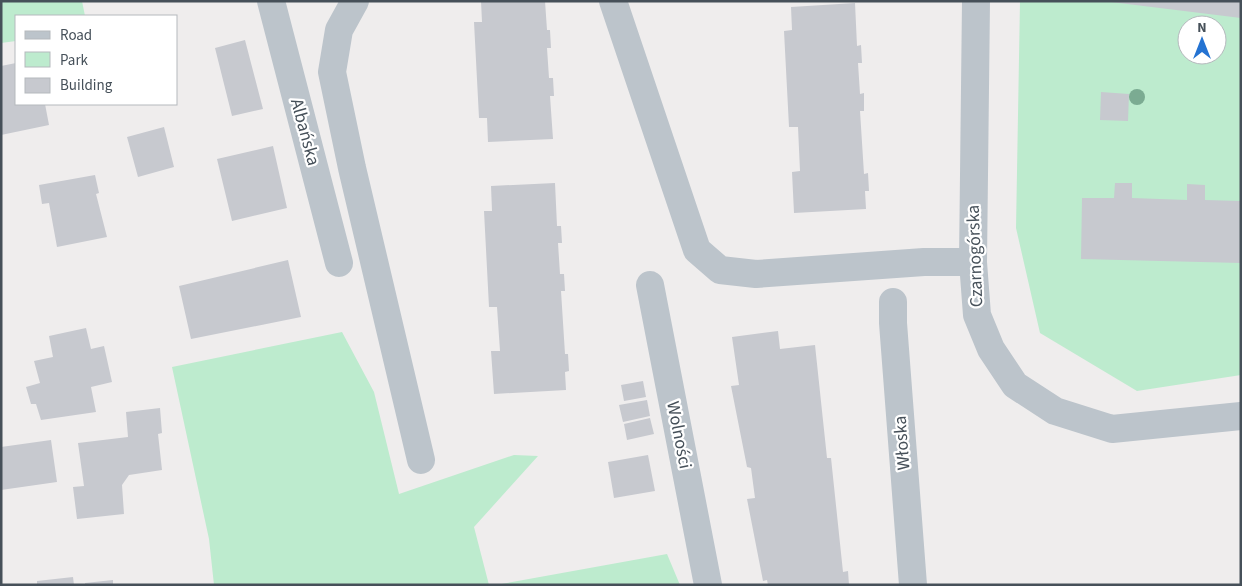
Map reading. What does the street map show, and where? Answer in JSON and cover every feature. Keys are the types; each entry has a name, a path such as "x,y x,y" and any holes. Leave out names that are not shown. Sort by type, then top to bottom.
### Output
{"street":[{"name":"Albańska","path":"271,1 339,263"},
{"path":"355,1 339,30 332,72 352,168 421,460"},
{"path":"613,1 696,250 720,270 756,274 924,262 973,262"},
{"name":"Czarnogórska","path":"976,1 973,262 977,315 991,350 1015,385 1055,411 1112,428 1241,416"},
{"name":"Wolności","path":"650,285 708,585"},
{"name":"Włoska","path":"893,302 913,585"}],"green space":[{"path":"1,1 82,1 85,15 15,15 15,41 1,43"},
{"path":"1020,1 1241,1 1241,375 1137,391 1040,333 1016,228"},
{"path":"342,332 374,392 399,494 514,455 538,456 474,527 489,585 214,585 209,539 172,367"},
{"path":"667,554 680,585 496,585"}],"building":[{"path":"481,1 545,1 547,30 550,30 551,48 547,48 549,78 553,78 554,96 550,96 553,139 488,142 487,118 479,118 474,22 482,22"},
{"path":"1241,1 1241,18 1227,15 1111,2"},
{"path":"855,3 857,46 861,45 862,63 858,63 860,94 864,93 864,111 860,111 864,174 868,173 869,191 865,191 866,209 794,213 792,172 800,171 798,127 789,127 784,31 792,30 791,7"},
{"path":"245,40 263,109 232,116 215,48"},
{"path":"15,63 15,105 45,105 49,125 1,135 1,66"},
{"path":"1101,92 1129,94 1128,121 1100,120"},
{"path":"164,127 174,167 138,177 127,137"},
{"path":"273,146 287,208 232,221 217,159"},
{"path":"95,175 99,193 96,194 107,237 57,247 49,203 42,204 39,185"},
{"path":"555,183 557,226 561,226 562,243 558,243 560,274 564,274 565,291 561,291 565,354 568,354 569,371 565,372 566,390 494,394 491,351 500,351 497,307 489,307 484,211 492,211 491,186"},
{"path":"1115,183 1132,183 1132,198 1187,200 1187,184 1205,185 1205,200 1241,201 1241,263 1081,259 1082,198 1114,198"},
{"path":"288,260 301,317 191,339 179,286"},
{"path":"86,328 91,349 104,346 112,382 91,387 96,412 41,420 36,404 31,404 26,387 40,383 34,361 53,357 49,336"},
{"path":"778,331 780,349 815,345 827,458 831,458 843,572 848,571 849,585 768,585 767,580 763,581 747,499 755,498 751,468 747,467 731,386 739,385 732,337"},
{"path":"643,381 646,397 624,401 621,385"},
{"path":"647,400 650,416 623,422 619,405"},
{"path":"160,408 162,433 158,434 162,470 129,475 122,485 124,514 77,519 73,487 84,486 78,443 128,437 126,412"},
{"path":"650,418 654,434 627,440 624,424"},
{"path":"51,440 57,482 1,490 1,447"},
{"path":"648,455 655,491 614,498 608,462"},
{"path":"73,577 74,585 37,585 37,581"},
{"path":"113,580 113,585 85,585 85,583"}]}
